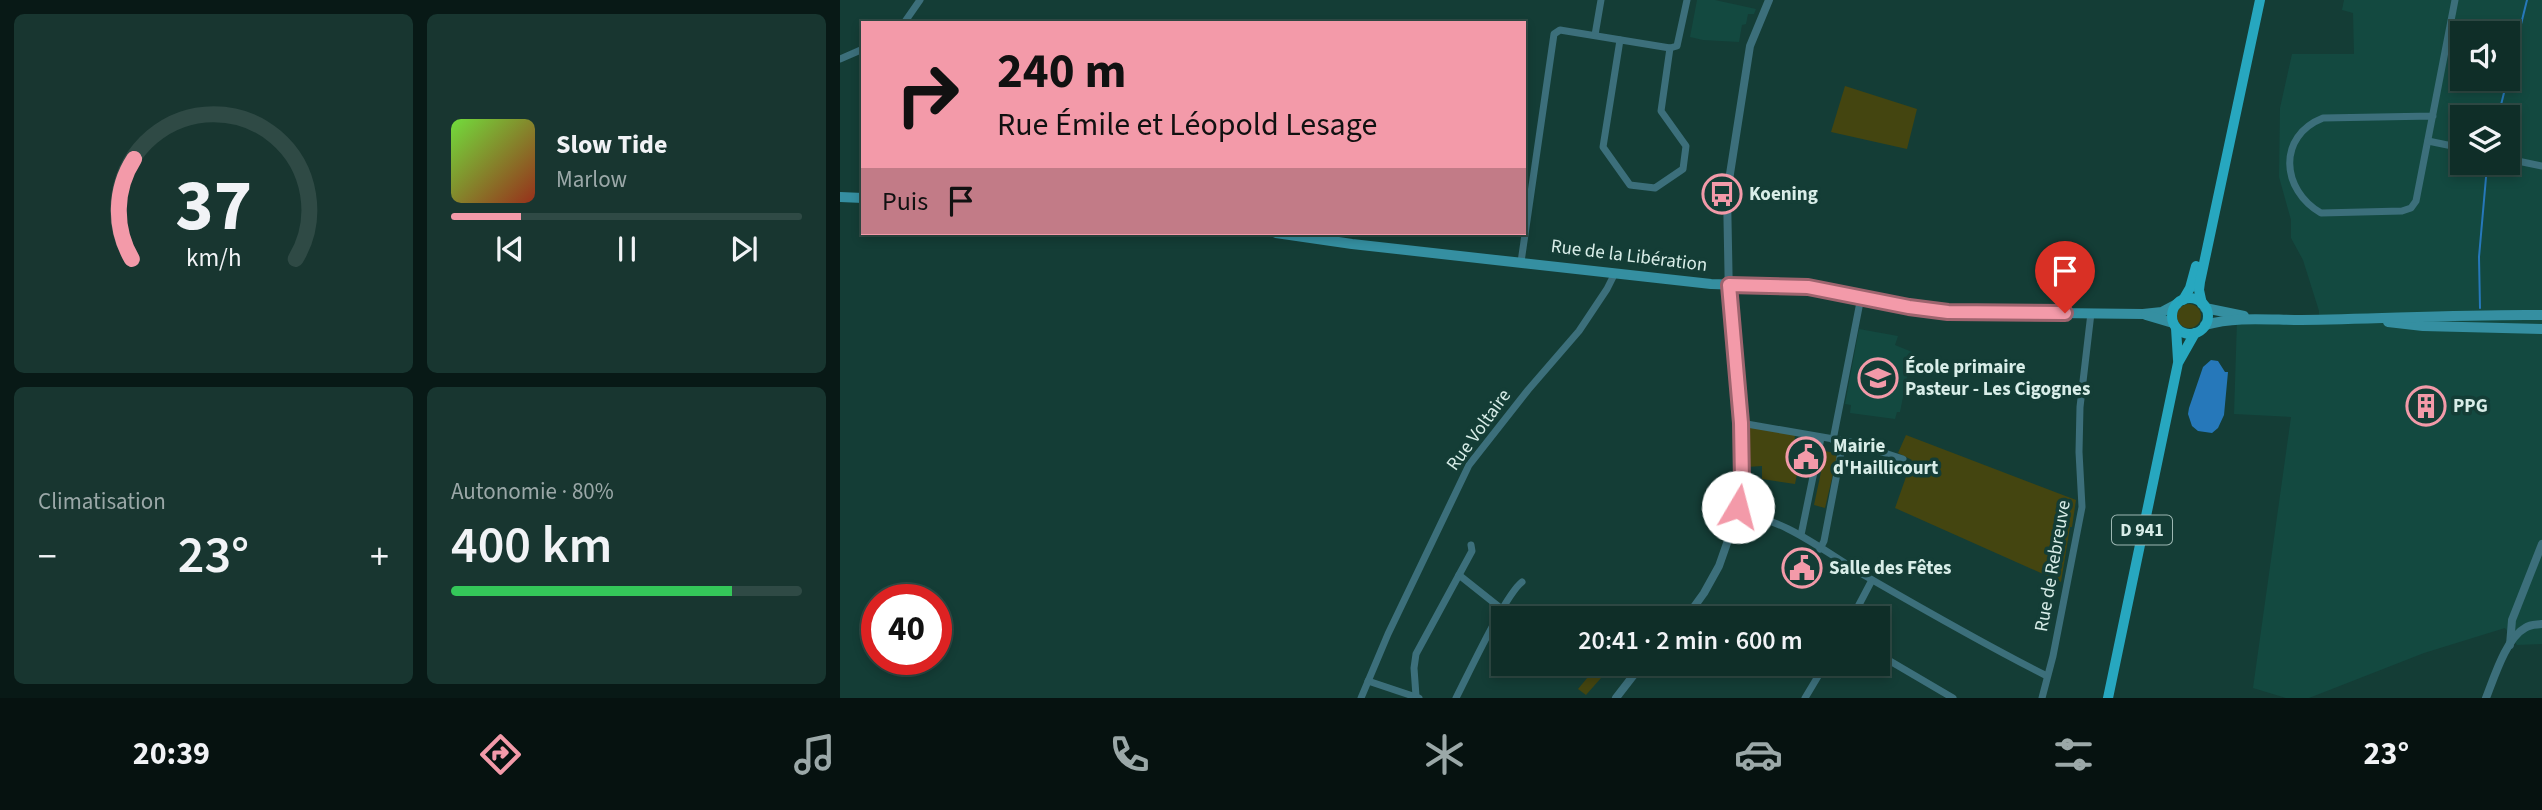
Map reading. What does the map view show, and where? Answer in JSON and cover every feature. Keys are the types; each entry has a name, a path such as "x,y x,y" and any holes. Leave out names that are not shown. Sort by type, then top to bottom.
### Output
{"main road":[{"path":"2174,326 2172,313 2190,288 2202,241 2253,0"},
{"path":"2205,325 2207,317 2199,289 2200,282 2260,0"},
{"path":"843,197 861,198"},
{"name":"Rue de la Libération","path":"1290,235 1729,285 1808,287 1948,312 2143,314"},
{"path":"2143,314 2162,312 2180,302 2193,299 2204,306 2266,319"},
{"path":"2143,314 2174,326 2185,334 2195,333 2205,325 2266,319 2464,314 2542,315"},
{"path":"2367,318 2423,326 2542,329"},
{"name":"D 941","path":"2174,326 2178,363"},
{"name":"D 941","path":"2108,698 2178,363 2195,333"}],"street":[{"path":"905,21 920,0"},
{"path":"1595,35 1601,0"},
{"path":"1620,40 1603,147 1630,185 1655,188 1683,169 1686,146 1661,110 1687,0"},
{"path":"1695,606 1719,566 1736,514 1742,482 1741,423 1729,285 1727,183 1750,46 1769,0"},
{"path":"2432,116 2323,118 2314,122 2291,146 2292,182 2297,192 2321,213 2402,211 2411,208 2416,201 2455,0"},
{"path":"1526,227 1554,34 1560,30 1674,47"},
{"path":"840,59 861,50"},
{"path":"2428,141 2450,146"},
{"path":"2520,161 2542,166"},
{"path":"1521,262 1525,235"},
{"name":"Rue Voltaire","path":"1361,698 1388,634 1469,465 1579,331 1615,273"},
{"path":"1832,440 1861,297"},
{"name":"Rue de Rebreuve","path":"2042,698 2082,507 2080,407 2091,313"},
{"path":"1741,423 1870,447 1903,459"},
{"path":"1801,535 1821,438"},
{"path":"1820,549 1824,541 1843,442"},
{"path":"1736,514 1755,517 1801,535 1872,580 2047,676"},
{"path":"2510,645 2515,611 2542,544"},
{"path":"1368,681 1417,697 1414,668 1416,654 1472,551 1471,545"},
{"path":"1459,575 1498,606"},
{"path":"1858,606 1872,580"},
{"path":"1505,606 1522,582"},
{"path":"2515,611 2529,625"},
{"path":"2486,698 2517,635 2529,625 2542,624"},
{"path":"1456,698 1491,632"},
{"path":"1890,661 1953,698"},
{"path":"1616,698 1633,676"},
{"path":"1805,698 1818,676"}],"shaded area":[{"path":"1697,0 1715,0 1756,9 1754,14 1748,14 1746,24 1742,25 1739,42 1703,40 1690,37"},
{"path":"2344,0 2542,0 2542,644 2517,645 2505,628 2424,653 2309,698 2286,698 2253,688 2291,417 2234,414 2237,320 2319,318 2303,260 2291,238 2291,220 2279,177 2280,108 2292,54 2354,54 2353,13 2342,10"},
{"path":"1845,86 1917,109 1907,149 1831,132"},
{"path":"2189,304 2198,307 2201,316 2198,325 2189,328 2180,325 2177,316 2180,307"},
{"name":"École primaire Pasteur - Les Cigognes","path":"1859,329 1898,336 1895,345 1912,352 1900,412 1897,412 1895,419 1850,413 1851,405 1845,404"},
{"path":"1747,426 1795,435 1796,448 1802,449 1795,484 1762,479 1762,466 1747,467"},
{"path":"1906,435 2076,500 2061,582 1895,508 1912,460 1898,453"},
{"path":"1822,453 1834,453 1837,457 1825,508 1814,505 1824,458"},
{"path":"1589,676 1601,678 1586,695 1578,689"}],"water":[{"path":"2211,360 2218,361 2225,372 2228,372 2224,415 2218,428 2212,433 2198,431 2192,426 2188,414 2203,367"}],"waterway":[{"path":"2501,105 2527,0"},
{"path":"2480,308 2479,257 2486,175"}],"place":[{"name":"Koening","path":"1722,194"},
{"name":"École primaire Pasteur - Les Cigognes","path":"1878,378"},
{"name":"PPG","path":"2426,406"},
{"name":"Mairie d'Haillicourt","path":"1806,457"},
{"name":"Salle des Fêtes","path":"1802,568"}],"route":[{"path":"1738,507 1742,482 1740,398 1729,285 1808,287 1948,312 2065,313"}]}
